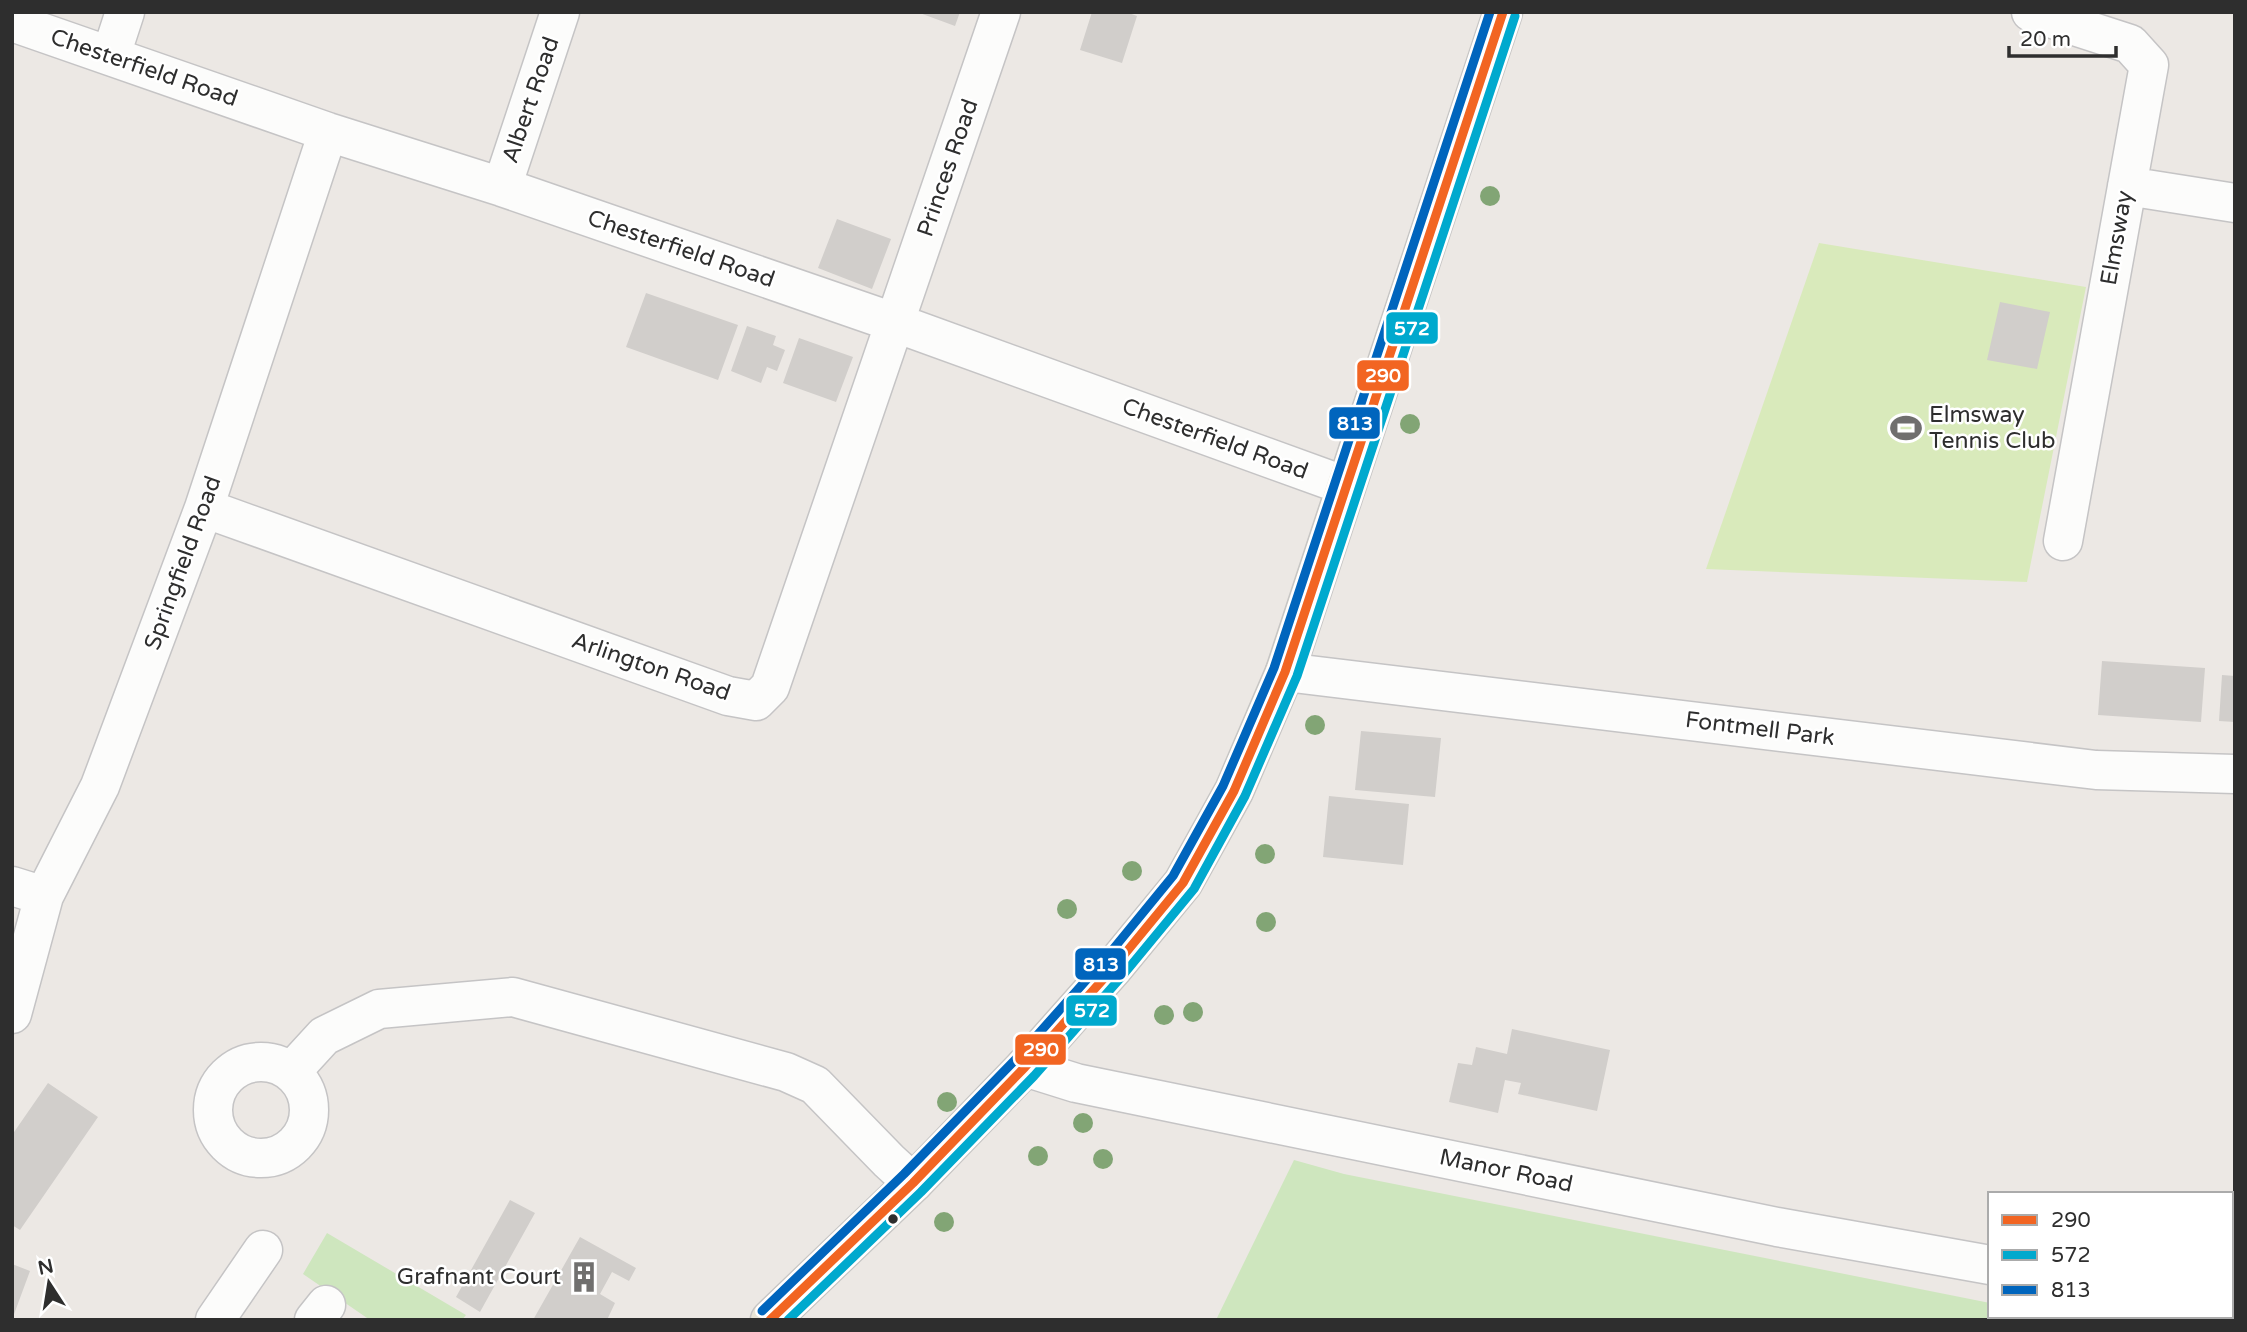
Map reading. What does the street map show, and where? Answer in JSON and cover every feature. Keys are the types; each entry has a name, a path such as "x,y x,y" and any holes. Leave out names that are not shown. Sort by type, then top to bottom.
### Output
{"main road":[{"path":"770,1320 913,1183 1025,1067 1114,967 1183,883 1234,791 1285,672 1503,12"}],"street":[{"path":"111,55 125,12"},
{"name":"Albert Road","path":"502,187 560,12"},
{"name":"Princes Road","path":"896,323 1000,12"},
{"name":"Elmsway","path":"2031,12 2130,44 2148,65 2063,541"},
{"name":"Chesterfield Road","path":"12,22 328,132 502,187 896,323 1346,486"},
{"name":"Springfield Road","path":"15,995 28,891 100,786 204,508 328,132"},
{"path":"2127,186 2235,202"},
{"name":"Arlington Road","path":"204,508 715,691 756,701 770,688 896,323"},
{"name":"Fontmell Park","path":"1285,672 2096,770 2235,775"},
{"path":"291,1072 324,1036 379,1009 513,997 786,1072 815,1085 913,1183"},
{"name":"Manor Road","path":"1025,1067 1089,1086 1777,1227 1988,1265"},
{"path":"224,1317 263,1250"}],"green space":[{"name":"Elmsway Tennis Club","path":"1819,243 2086,287 2027,582 1706,569"},
{"path":"1294,1160 1344,1174 1988,1303 1988,1318 2100,1320 1216,1320"},
{"path":"327,1233 466,1315 462,1320 370,1320 303,1274"}],"building":[{"path":"917,12 960,12 955,26"},
{"path":"1092,12 1126,12 1137,16 1122,63 1080,50"},
{"path":"837,219 891,239 872,289 818,268"},
{"path":"646,293 738,325 718,380 626,347"},
{"path":"2000,302 2050,312 2037,369 1987,360"},
{"path":"747,326 776,336 773,345 785,350 777,371 767,367 761,383 731,371"},
{"path":"799,338 853,357 836,402 783,383"},
{"path":"2102,661 2205,668 2201,722 2098,715"},
{"path":"2222,675 2235,676 2235,722 2219,721"},
{"path":"1361,731 1441,738 1435,797 1355,790"},
{"path":"1329,796 1409,804 1403,865 1323,857"},
{"path":"1512,1029 1610,1050 1597,1111 1518,1094 1521,1083 1505,1080 1498,1113 1449,1102 1458,1063 1472,1065 1476,1047 1507,1054"},
{"path":"48,1083 98,1117 20,1230 12,1225 12,1135"},
{"path":"510,1200 535,1213 480,1312 456,1297"},
{"name":"Grafnant Court","path":"580,1237 636,1268 629,1281 612,1272 600,1294 615,1303 607,1320 533,1320"},
{"path":"12,1264 30,1271 13,1317 12,1317"}],"transit line":[{"name":"813","path":"762,1311 904,1174 1016,1059 1105,959 1173,876 1223,786 1274,668 1490,12"},
{"name":"290","path":"770,1320 913,1183 1025,1067 1114,967 1183,883 1234,791 1285,672 1503,12"},
{"name":"572","path":"788,1320 921,1192 1034,1076 1194,889 1245,796 1297,676 1515,16"}],"place":[{"name":"Elmsway Tennis Club","path":"1906,428"},
{"name":"Grafnant Court","path":"584,1277"}]}
